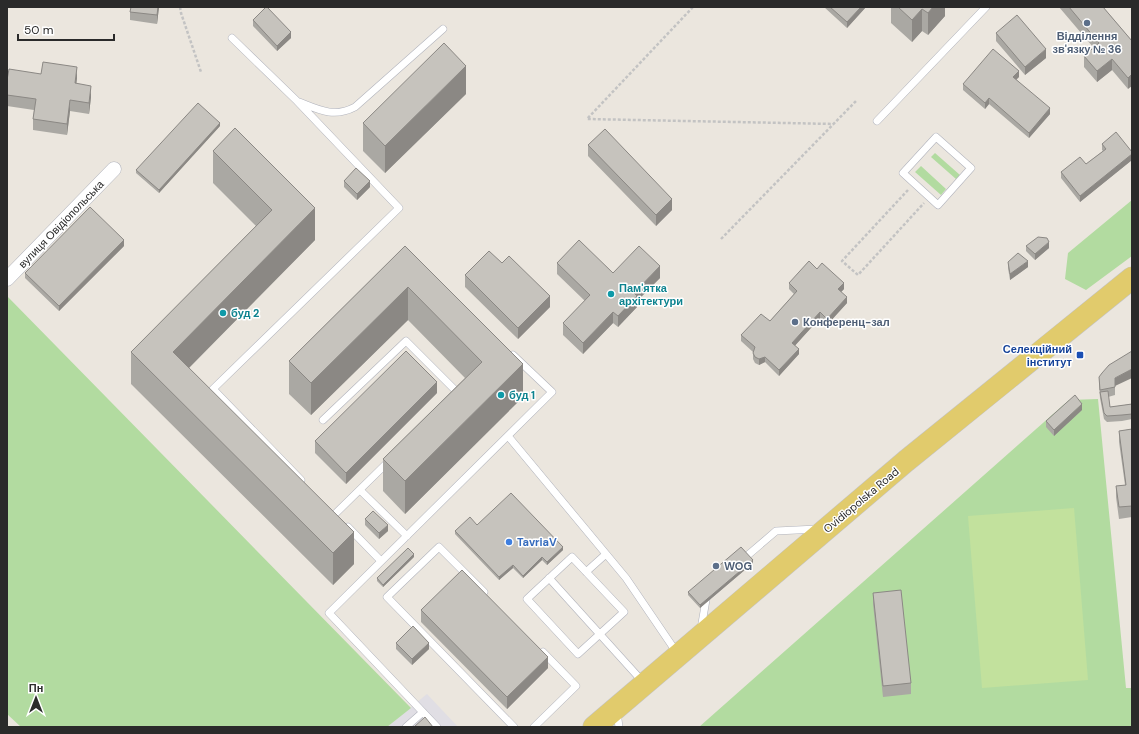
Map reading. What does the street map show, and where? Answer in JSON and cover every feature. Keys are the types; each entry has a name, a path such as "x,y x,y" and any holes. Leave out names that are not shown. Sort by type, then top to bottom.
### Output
{"main road":[{"name":"Ovidiopolska Road","path":"594,727 618,717 645,683 906,461 1132,278"}],"street":[{"name":"вулиця Овідіопольська","path":"7,279 114,169"}],"lane":[{"path":"877,121 986,7"},
{"path":"297,101 324,112 336,113 351,110 443,29"},
{"path":"232,38 297,101 399,208 213,389 308,486"},
{"path":"936,137 971,168 938,205 929,197 903,173 936,137"},
{"path":"323,420 406,341 457,392 447,403"},
{"path":"437,727 329,613 552,392 508,350"},
{"path":"508,436 626,578 678,655"},
{"path":"335,514 393,457"},
{"path":"360,490 407,536"},
{"path":"330,509 382,561"},
{"path":"733,567 776,531 828,528"},
{"path":"487,596 439,546 387,597 514,727"},
{"path":"586,572 606,554"},
{"path":"572,557 586,572 624,612 578,654 527,599 572,557"},
{"path":"549,578 645,683"},
{"path":"700,637 709,587"},
{"path":"534,727 576,686 535,645"},
{"path":"406,727 423,712"}],"path":[{"path":"180,7 201,72"},
{"path":"693,7 587,119 834,124"},
{"path":"721,239 856,101"},
{"path":"914,183 842,261 858,275 929,197"}],"shaded area":[{"path":"427,694 458,727 387,727"}],"green space":[{"path":"935,153 960,175 956,179 931,157"},
{"path":"921,166 946,189 941,195 915,172"},
{"path":"1132,200 1132,256 1086,290 1065,279 1068,253"},
{"path":"7,296 411,708 387,727 21,727 7,714"},
{"path":"1098,399 1126,688 1132,688 1132,727 699,727 1069,400"},
{"path":"1074,508 1088,680 982,688 968,516"}],"building":[{"path":"131,7 158,7 157,15 130,12"},
{"path":"266,7 291,32 277,46 253,20"},
{"path":"830,7 861,7 847,22"},
{"path":"898,7 933,7 928,13 922,9 912,20"},
{"path":"1069,7 1103,7 1132,41 1132,74 1128,78 1112,59 1097,71 1084,56 1099,43"},
{"path":"1017,15 1046,49 1025,67 996,33"},
{"path":"444,43 466,66 385,146 363,123"},
{"path":"993,49 1019,71 1013,77 1050,108 1029,133 989,98 985,103 963,84"},
{"path":"43,62 77,67 75,83 91,86 89,103 70,100 67,124 33,119 36,99 7,95 9,69 41,74"},
{"path":"198,103 220,123 159,190 136,170"},
{"path":"235,128 315,208 173,352 354,532 333,553 131,352 272,210 213,151"},
{"path":"605,129 672,199 656,215 588,145"},
{"path":"1116,132 1132,154 1080,196 1061,172 1080,157 1086,164 1106,149 1102,144"},
{"path":"356,168 370,181 357,194 344,181"},
{"path":"90,207 124,240 59,306 25,273"},
{"path":"1038,237 1047,238 1049,242 1035,254 1026,246"},
{"name":"Пам'ятка архітектури","path":"579,240 613,273 639,246 660,266 634,293 637,296 618,316 613,312 583,343 563,323 590,295 557,263"},
{"path":"405,246 523,364 405,481 383,459 482,362 408,287 311,383 289,361"},
{"path":"489,251 502,263 509,256 550,296 518,328 465,275"},
{"path":"1018,253 1028,261 1010,274 1008,262"},
{"name":"Конференц-зал","path":"809,261 817,269 822,263 844,283 838,289 847,297 827,319 820,312 792,343 799,349 779,370 765,357 759,359 755,357 753,353 755,347 741,335 761,314 770,321 797,291 789,283"},
{"path":"406,351 437,382 346,473 315,441"},
{"path":"1132,351 1132,369 1115,378 1115,387 1100,390 1099,377 1102,373 1109,365"},
{"path":"1108,391 1110,407 1132,404 1132,414 1107,416 1104,413 1100,392"},
{"path":"1075,395 1082,404 1054,430 1046,421"},
{"path":"1132,429 1132,506 1119,507 1116,486 1126,485 1119,431"},
{"name":"TavriaV","path":"511,493 563,547 547,562 542,557 523,576 513,565 499,577 455,531 470,517 477,525"},
{"path":"373,511 388,525 379,533 365,519"},
{"path":"741,547 753,560 700,605 688,592"},
{"path":"408,548 414,554 383,585 377,578"},
{"path":"462,570 548,657 507,697 421,610"},
{"path":"901,590 911,683 883,686 873,593"},
{"path":"413,626 429,643 412,659 396,643"},
{"path":"425,717 433,727 414,727"}],"place":[{"name":"Відділення зв'язку № 36","path":"1087,23"},
{"name":"Пам'ятка архітектури","path":"611,294"},
{"name":"буд 2","path":"223,313"},
{"name":"Конференц-зал","path":"795,322"},
{"name":"Селекційний інститут","path":"1080,355"},
{"name":"буд 1","path":"501,395"},
{"name":"TavriaV","path":"509,542"},
{"name":"WOG","path":"716,566"}]}
